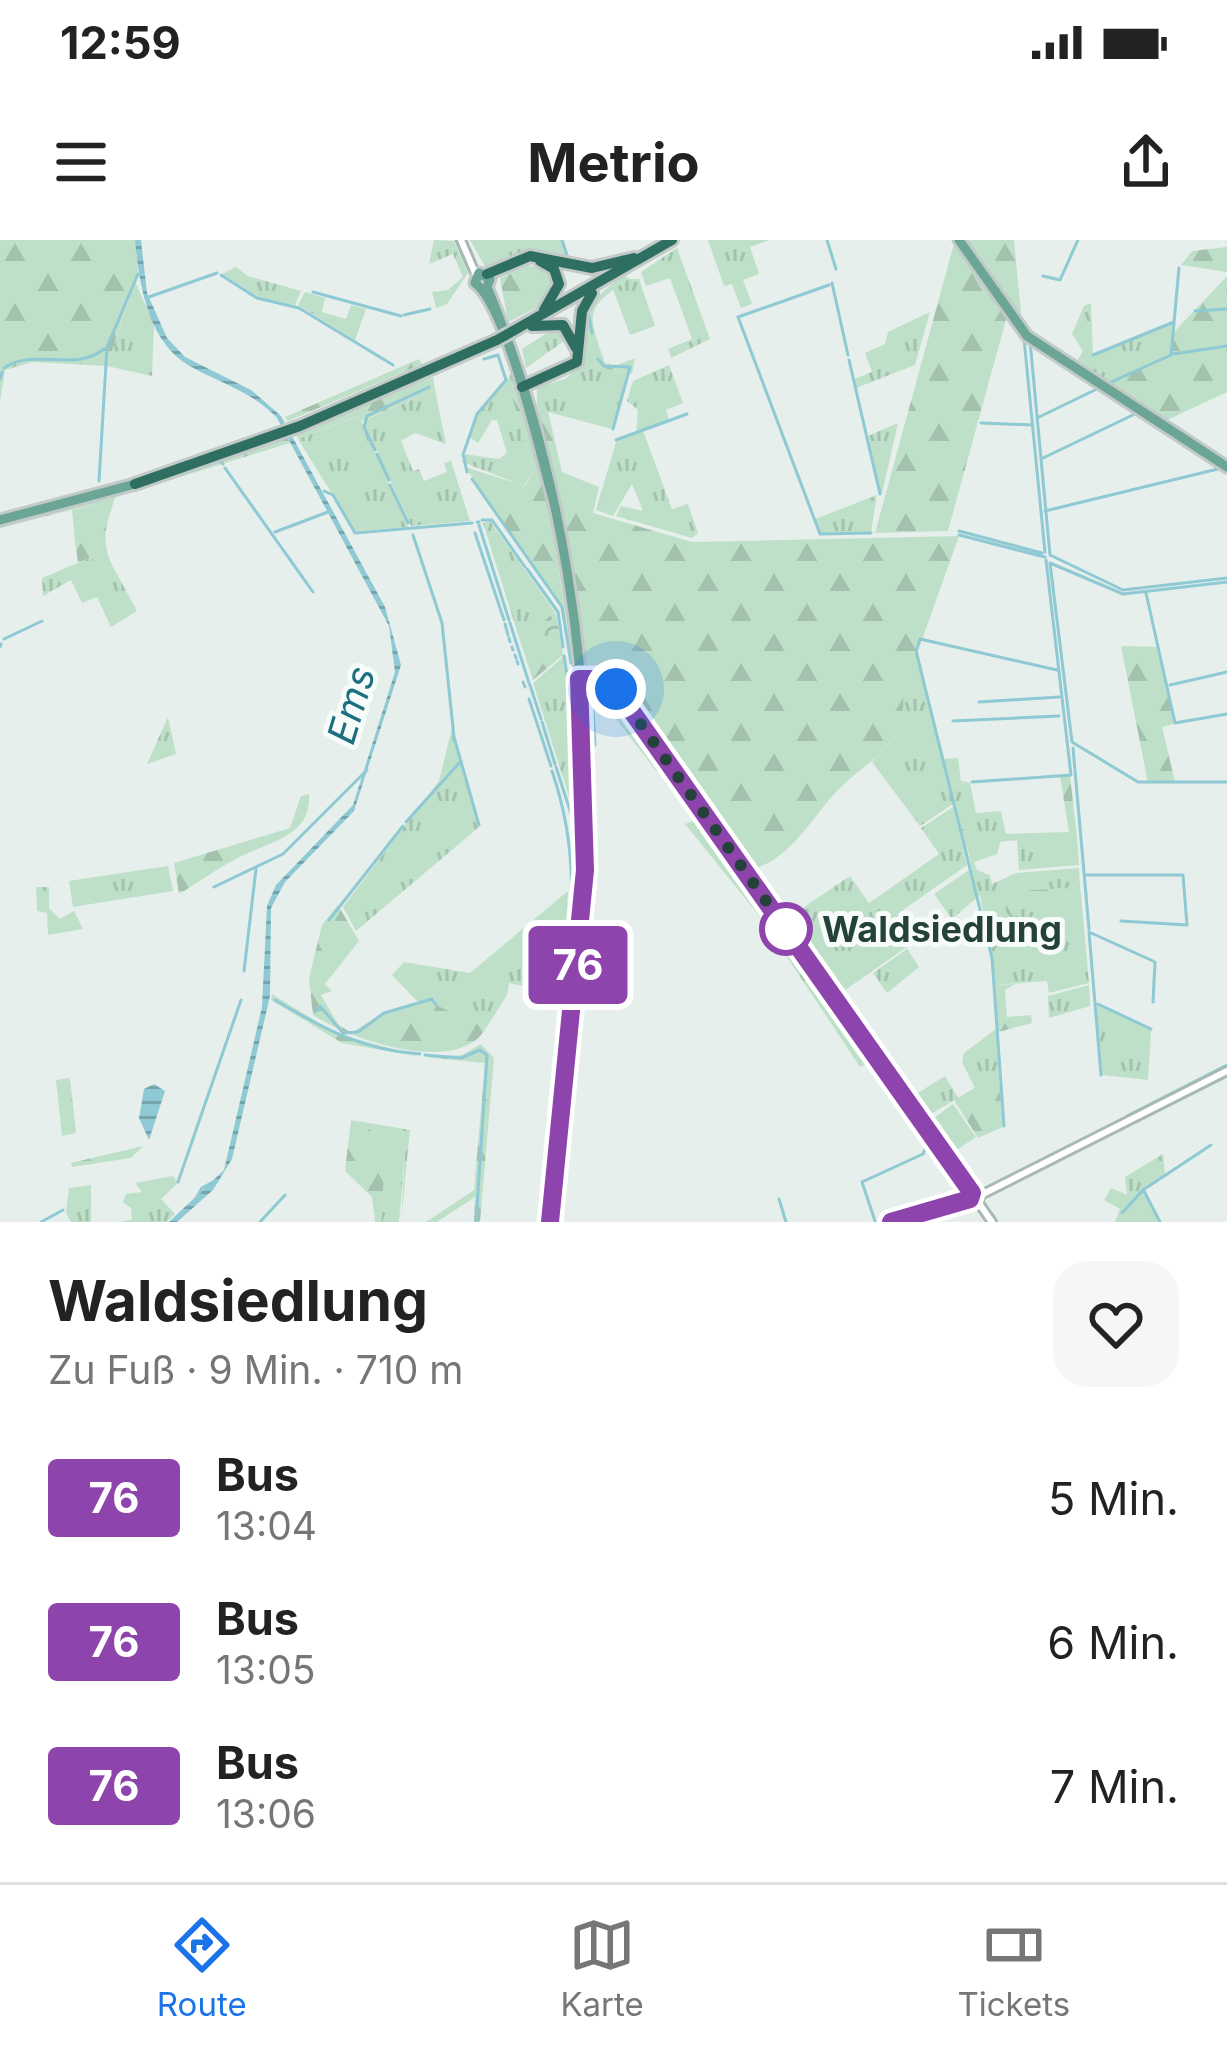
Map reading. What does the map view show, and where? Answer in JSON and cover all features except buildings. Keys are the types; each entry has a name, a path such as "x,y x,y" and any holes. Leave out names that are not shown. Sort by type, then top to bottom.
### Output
{"highway":[{"path":"514,329 662,240"},
{"path":"135,484 421,373 600,285 672,240"},
{"path":"484,279 536,256 592,268 634,258"},
{"path":"484,279 528,261 547,263 559,284 544,310"},
{"path":"525,386 577,362 583,307 600,285"},
{"path":"514,329 559,323 576,343 566,366 525,386"}],"main road":[{"path":"959,240 1028,336 1227,467"},
{"path":"484,279 525,386 552,496 578,671 585,866 550,1222"},
{"path":"0,520 135,484"}],"street":[{"path":"462,240 484,279"},
{"path":"578,671 616,689 992,1222"},
{"path":"890,1222 975,1198 1227,1071"}],"green space":[{"path":"0,240 135,240 138,270 107,366 32,362 5,370 0,402"},
{"path":"434,240 454,241 468,273 447,304 436,308 432,292 448,290 463,277 453,254 429,264"},
{"path":"470,240 561,240 567,256 531,250 486,268"},
{"path":"708,240 770,240 750,247 759,274 743,280 752,304 741,308 732,284 724,286"},
{"path":"955,240 1007,316 948,531 875,533"},
{"path":"967,240 1014,240 1022,324"},
{"path":"1227,247 1227,272 1181,265 1192,251"},
{"path":"677,248 710,339 671,358 668,349 692,339 670,278 646,286 641,272"},
{"path":"529,265 550,273 554,289 542,305 508,322 500,278"},
{"path":"236,267 248,276 301,291 295,305 261,298 222,274"},
{"path":"625,275 629,279 597,306 593,323 605,363 614,366 635,358 632,374 583,364 570,376 590,310"},
{"path":"1227,276 1227,392 1165,421 1109,384 1172,355 1174,332"},
{"path":"639,279 655,326 630,335 613,289"},
{"path":"135,281 154,325 152,376 107,366"},
{"path":"305,292 325,298 322,312 346,319 351,305 366,309 355,340 298,305"},
{"path":"1091,303 1093,355 1173,321 1170,355 1108,383 1076,363 1083,351 1072,334 1084,306"},
{"path":"930,312 915,365 856,388 854,379 872,372 865,353 885,344 888,332"},
{"path":"555,328 567,339 526,368 522,349"},
{"path":"419,359 422,364 288,421 285,417"},
{"path":"583,364 627,373 612,429 537,409 537,387 565,379"},
{"path":"669,365 683,403 666,410 669,420 643,431 672,509 688,504 698,533 692,538 616,516 621,506 643,511 632,484 613,516 596,510 616,442 636,434 638,410 627,401 633,381"},
{"path":"513,372 519,390 512,397 534,470 524,486 462,462 464,454 499,459 507,453 497,420 492,420 478,443 469,437 478,414"},
{"path":"433,377 435,390 361,421 358,416 298,439 296,433"},
{"path":"435,390 446,444 415,433 401,441 413,471 419,469 424,481 447,472 444,463 451,461 470,521 411,526 365,425 367,419"},
{"path":"519,390 548,495 573,666 562,607 465,467 525,486 534,470 512,397"},
{"path":"537,409 548,411 562,472 599,487 593,513 692,542 959,536 918,651 925,681 902,688 903,709 894,736 788,848 763,866 748,870 621,690 621,682 584,671 557,496"},
{"path":"359,416 408,527 355,531 298,439"},
{"path":"898,423 882,494 880,494 868,436"},
{"path":"287,436 290,443 167,481 166,478"},
{"path":"137,487 115,498 109,517 106,541 113,567 99,570 91,557 78,563 75,541 88,537 94,504 0,528 0,523"},
{"path":"877,495 871,532 821,534 815,519"},
{"path":"95,504 88,538 75,541 72,510"},
{"path":"490,521 555,612 520,641 483,523"},
{"path":"92,557 99,570 113,567 137,611 111,627 97,597 82,603 71,580 43,596 42,578"},
{"path":"555,612 557,619 552,619 563,655 533,680 520,641"},
{"path":"557,619 563,655 554,661 532,635"},
{"path":"1121,646 1157,647 1174,724 1162,727 1175,782 1148,783"},
{"path":"563,657 573,699 576,800 571,803 533,683"},
{"path":"570,669 581,748 581,835 571,803 576,800"},
{"path":"923,681 953,804 920,826 872,762 890,743 902,688"},
{"path":"595,682 611,687 666,763 657,772 599,697 591,699 595,849 590,849 586,691"},
{"path":"168,717 176,754 147,764"},
{"path":"452,728 479,827 356,931 343,907 439,781"},
{"path":"958,758 961,781 972,783 952,785 965,835 1069,832 1060,776 1070,776 1077,836 967,844 969,864 944,759"},
{"path":"970,783 976,813 1001,811 1006,835 964,835 952,785"},
{"path":"309,794 304,818 289,834 179,894 174,863 290,828 301,796"},
{"path":"953,807 967,865 903,910 921,937 838,995 788,918 850,876 869,903 939,854 921,828"},
{"path":"702,817 874,1060 860,1067 761,918 685,824"},
{"path":"576,830 583,890 572,992 567,995 560,991 558,978 575,932"},
{"path":"1077,836 1079,865 1019,870 1017,839"},
{"path":"1001,840 997,854 974,862 977,870 990,875 992,884 1016,873 1079,868 1080,887 1007,892 1006,912 1051,895 1081,894 1089,983 1049,993 1047,981 995,985 980,895 952,919 934,894 969,870 974,884 967,844"},
{"path":"168,866 173,891 73,907 69,881"},
{"path":"36,887 49,887 49,908 60,919 74,911 83,929 48,935 47,913 37,911"},
{"path":"1080,887 1081,894 1051,895 1051,907 1022,908 1013,919 1006,912 1006,892"},
{"path":"568,891 566,935 548,986 541,990 509,983 507,995 486,1028 437,1006 434,998 418,1002 392,975 404,962 470,973"},
{"path":"338,905 359,941 325,984 332,991 321,995 338,1024 351,1033 383,1013 434,998 438,1006 486,1028 472,1043 429,1052 377,1043 330,1025 313,1015 309,978 322,925"},
{"path":"907,949 919,967 887,993 873,973"},
{"path":"1015,984 1005,990 1007,1017 1031,1015 1032,1023 998,1032 995,985"},
{"path":"1089,985 1090,1006 1049,1018 1048,996"},
{"path":"272,994 335,1033 421,1057 342,1043 271,1000"},
{"path":"1096,1004 1151,1029 1148,1080 1102,1075"},
{"path":"996,1029 999,1074 975,1088 962,1062 964,1053"},
{"path":"481,1044 494,1058 480,1222 474,1222 475,1197 437,1222 426,1222 474,1190 485,1063 424,1057 462,1055"},
{"path":"999,1074 1003,1127 978,1138 954,1100"},
{"path":"945,1076 958,1098 924,1118 910,1098"},
{"path":"70,1078 76,1133 62,1136 56,1080"},
{"path":"953,1104 976,1137 952,1153 930,1121"},
{"path":"351,1120 410,1130 408,1149"},
{"path":"351,1120 408,1149 401,1222 405,1154 393,1148 384,1178 381,1222 375,1222 372,1197 345,1171"},
{"path":"143,1146 131,1158 72,1167 71,1163"},
{"path":"393,1147 405,1154 399,1222 381,1222 384,1178"},
{"path":"1163,1154 1165,1174 1143,1189 1159,1222 1115,1222 1120,1209 1104,1200 1111,1188 1127,1195 1125,1177"},
{"path":"173,1176 178,1183 161,1199 175,1214 167,1222 120,1222 132,1219 131,1208 123,1202 126,1194 142,1192 135,1183"},
{"path":"91,1185 91,1222 71,1222 66,1212 69,1188"}],"water":[{"path":"135,240 141,240 147,293 167,338 185,357 251,390 281,416 385,607 401,665 354,811 285,882 271,908 270,996 232,1159 213,1190 177,1222 169,1222 224,1170 262,1007 267,906 276,885 353,805 395,672 389,626 277,418 246,394 188,365 163,341 143,291"},
{"path":"154,1084 165,1091 149,1140 139,1118 144,1089"}],"waterway":[{"path":"456,240 469,270"},
{"path":"562,240 567,255"},
{"path":"827,240 836,269"},
{"path":"1043,276 1060,280 1078,240"},
{"path":"1109,383 1171,355 1179,268"},
{"path":"146,298 217,273"},
{"path":"99,481 107,347 138,274"},
{"path":"221,275 257,298 299,308 393,365"},
{"path":"832,283 848,355"},
{"path":"829,285 738,317 820,534 871,533"},
{"path":"313,292 401,316"},
{"path":"404,315 430,309"},
{"path":"1195,311 1227,309"},
{"path":"589,317 592,333"},
{"path":"1093,355 1174,322"},
{"path":"1024,339 1045,552"},
{"path":"1030,341 1050,555 1123,590 1227,578"},
{"path":"1173,354 1227,346"},
{"path":"4,368 28,360 80,359 104,349"},
{"path":"464,452 477,414 506,380 498,355 484,359"},
{"path":"598,359 604,366 630,367 613,429"},
{"path":"849,360 880,494"},
{"path":"0,379 2,372"},
{"path":"375,450 364,427 367,416 429,387"},
{"path":"1037,418 1099,388"},
{"path":"1043,458 1137,413"},
{"path":"616,440 687,414"},
{"path":"981,423 1033,425"},
{"path":"377,454 389,480"},
{"path":"463,454 467,472"},
{"path":"225,468 313,592"},
{"path":"1045,511 1222,468"},
{"path":"472,479 562,607 571,663"},
{"path":"390,485 408,523"},
{"path":"324,491 333,495 355,533 472,523"},
{"path":"275,532 328,512"},
{"path":"482,520 492,520 525,567"},
{"path":"479,525 509,620"},
{"path":"959,531 1042,553"},
{"path":"475,533 504,620"},
{"path":"413,535 442,623 454,737 479,825"},
{"path":"959,535 1045,557"},
{"path":"972,782 1071,775 1046,560"},
{"path":"1227,582 1123,594 1050,563 1072,742 1138,782 1227,782"},
{"path":"527,569 558,612 563,647"},
{"path":"1146,593 1175,723 1227,714"},
{"path":"4,639 42,621"},
{"path":"510,623 529,683"},
{"path":"505,624 508,635"},
{"path":"509,638 510,642"},
{"path":"1004,1126 992,958 916,651 920,639 1057,670"},
{"path":"564,656 569,687 575,692"},
{"path":"1170,685 1227,672"},
{"path":"523,682 525,687"},
{"path":"530,685 541,719"},
{"path":"589,691 618,704 679,786 685,805"},
{"path":"592,693 595,745"},
{"path":"979,702 1059,697"},
{"path":"529,699 551,766"},
{"path":"953,721 1059,716"},
{"path":"542,722 555,764"},
{"path":"1073,748 1089,929"},
{"path":"406,822 461,761"},
{"path":"556,767 575,826"},
{"path":"663,767 667,783"},
{"path":"214,887 283,854 367,770"},
{"path":"552,771 567,830 571,890 568,931 552,978 552,995"},
{"path":"701,819 946,1162"},
{"path":"329,920 403,826"},
{"path":"564,963 574,933 575,829"},
{"path":"244,971 256,869"},
{"path":"1084,875 1183,875 1187,925 1121,921"},
{"path":"1089,932 1101,1075"},
{"path":"1089,932 1153,961"},
{"path":"569,990 573,944"},
{"path":"1153,1002 1155,962"},
{"path":"555,998 568,1008 559,1094"},
{"path":"315,1012 320,1006 343,1033 358,1032 384,1013 432,999 436,1005"},
{"path":"178,1182 241,1000"},
{"path":"275,1000 344,1036 420,1054"},
{"path":"1098,1004 1151,1029"},
{"path":"425,1055 461,1058 480,1050 487,1055 476,1222"},
{"path":"1127,1116 1227,1065"},
{"path":"875,1221 862,1182 923,1154 929,1140"},
{"path":"1122,1213 1143,1190 1211,1145"},
{"path":"194,1202 202,1188 215,1181"},
{"path":"1144,1191 1160,1222"},
{"path":"260,1222 285,1195"},
{"path":"779,1199 786,1222"},
{"path":"911,1213 931,1208"},
{"path":"41,1222 63,1210"},
{"path":"979,1210 988,1222"},
{"path":"936,1214 937,1222"}],"bus line":[{"name":"76","path":"550,1222 585,870 579,679 596,678 616,689 972,1193 970,1199 891,1222"}],"place":[{"name":"Waldsiedlung","path":"786,929"}],"route":[{"path":"616,689 795,942 786,929"}],"water label":[{"name":"Ems","path":"351,705"}]}
